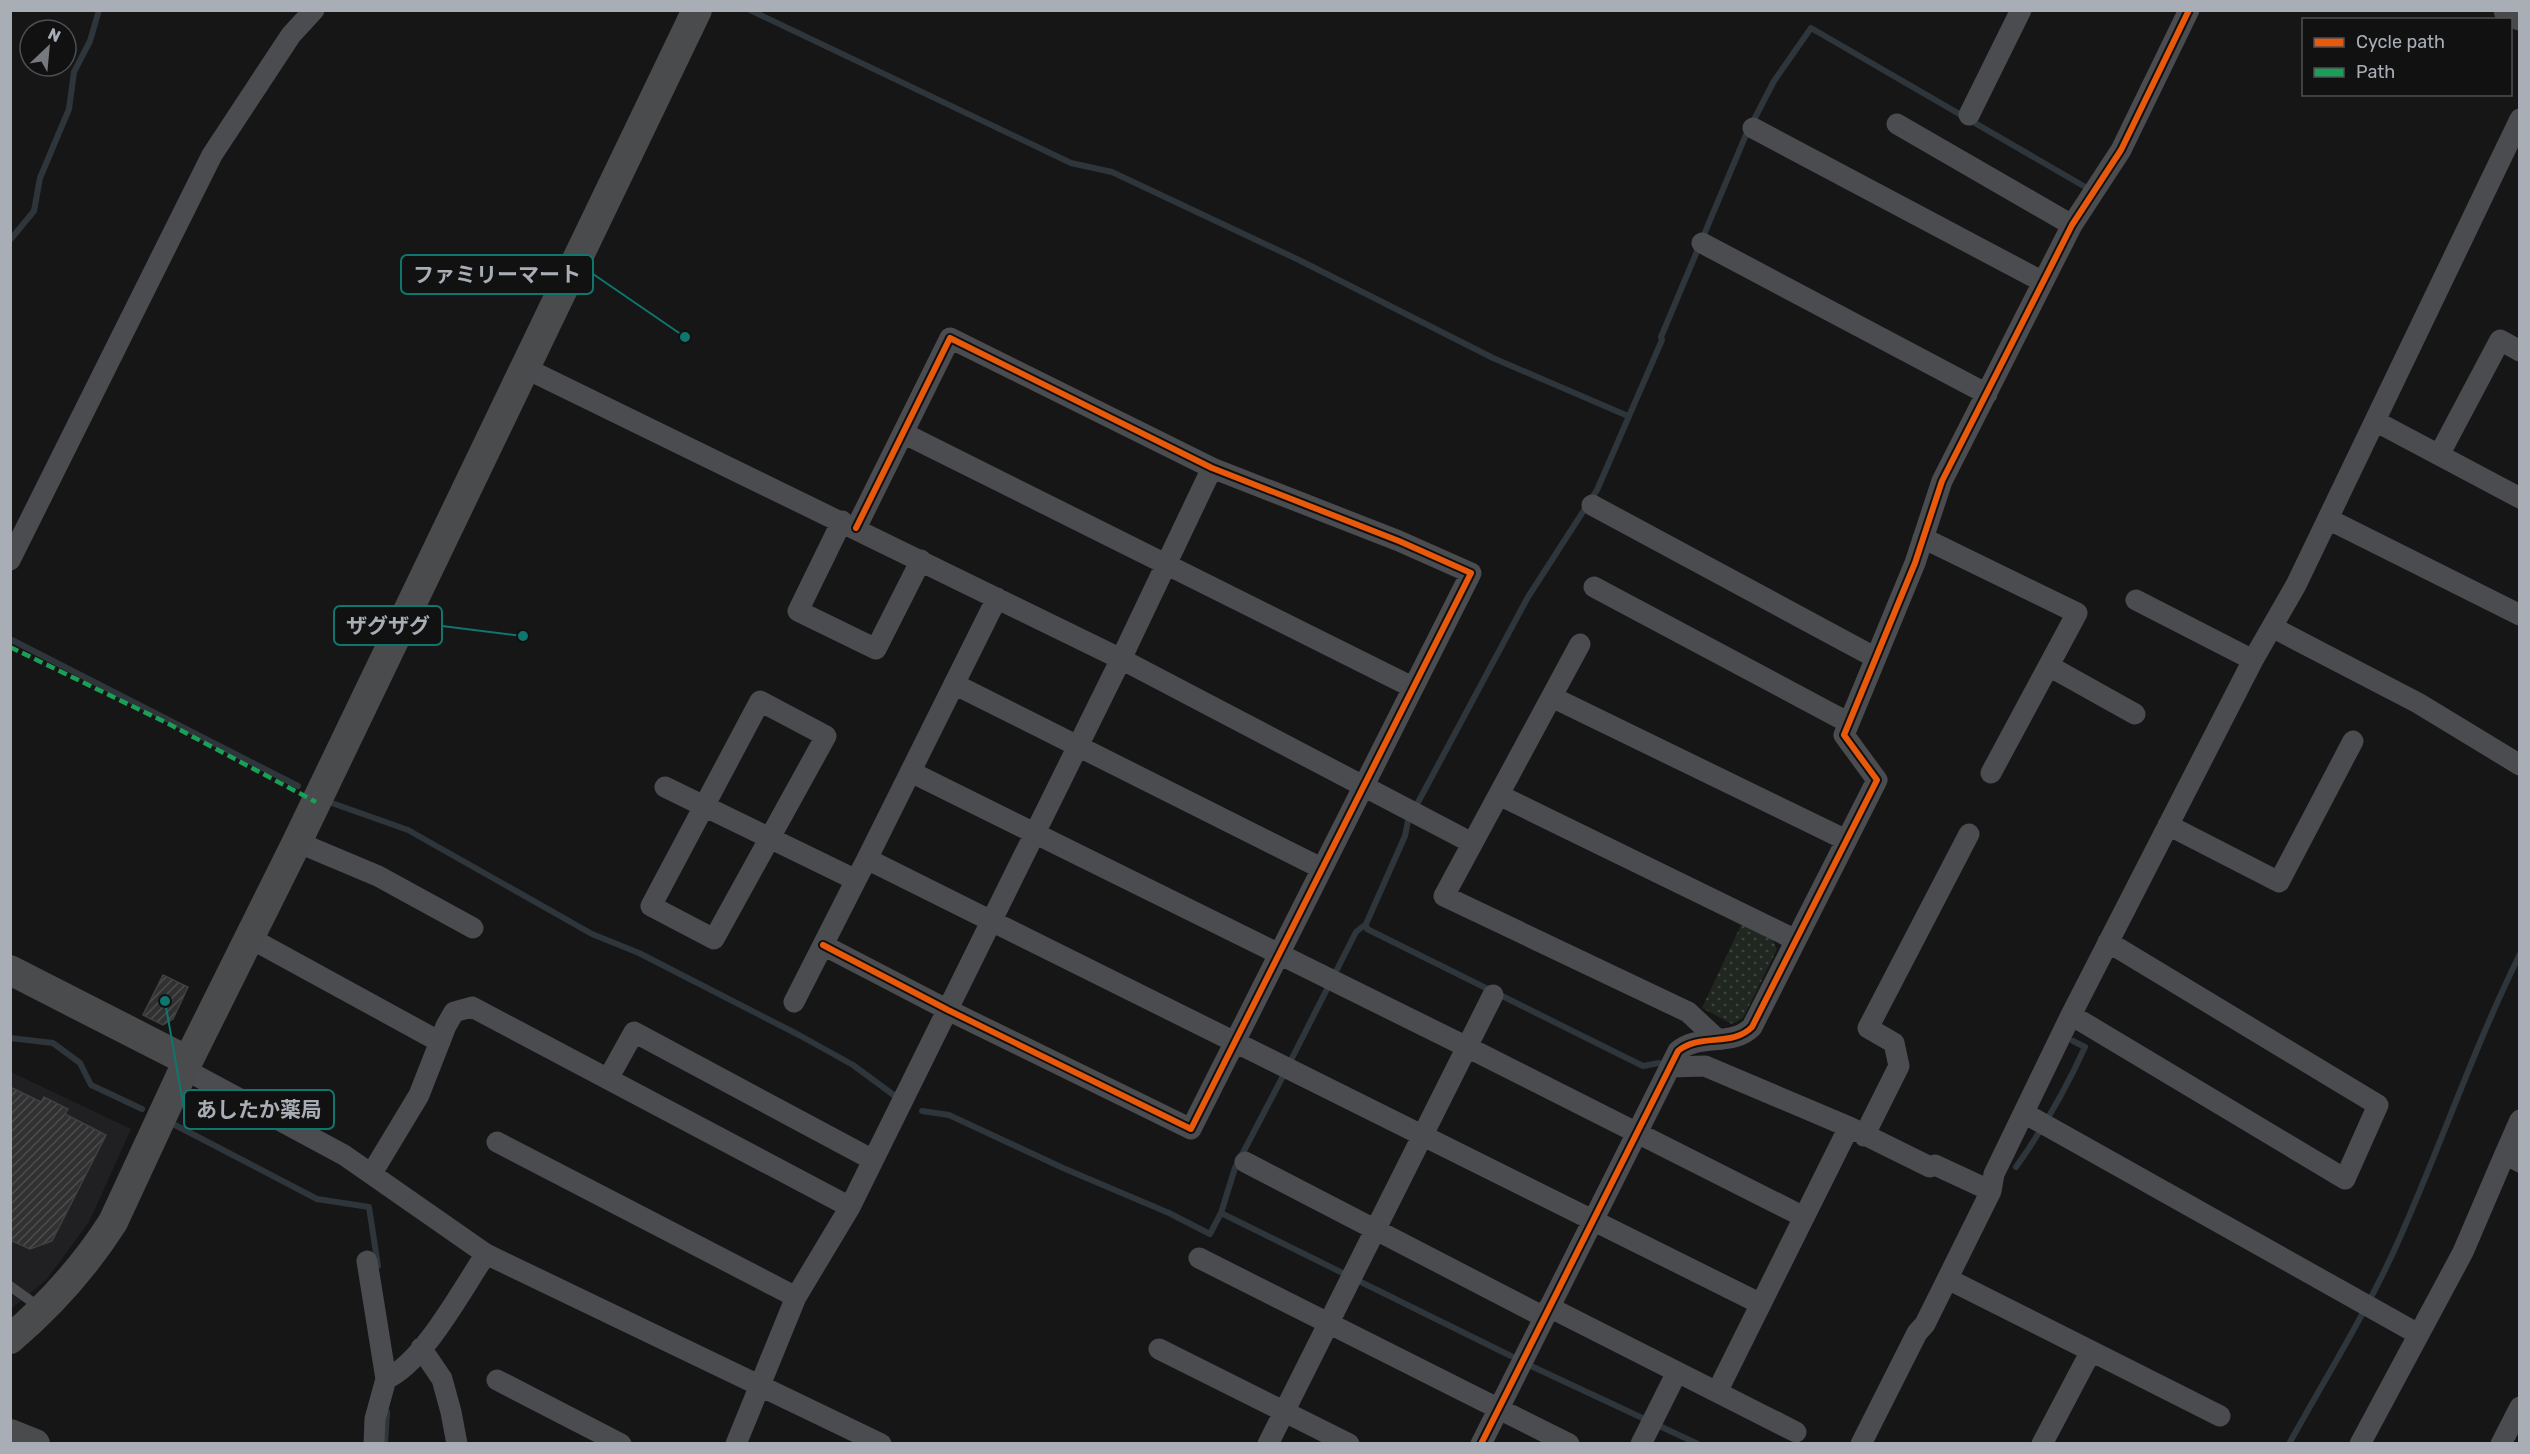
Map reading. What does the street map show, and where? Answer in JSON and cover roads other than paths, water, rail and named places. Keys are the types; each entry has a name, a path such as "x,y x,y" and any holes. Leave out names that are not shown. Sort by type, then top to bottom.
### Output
{"main road":[{"path":"2510,10 2520,14"}],"street":[{"path":"10,561 212,155 291,35 314,10"},
{"path":"10,1339 44,1310 99,1244 113,1222 186,1065 297,842 697,10"},
{"path":"1969,115 2021,10"},
{"path":"1481,1443 1678,1051 1700,1040 1744,1035 1752,1027 1877,780 1844,735 1923,538 1942,481 2072,225 2121,150 2189,10"},
{"path":"1862,1443 1917,1334 1925,1324 1948,1279 1991,1191 1994,1174 2038,1121 2071,1015 2253,660 2296,585 2520,119"},
{"path":"1897,124 2072,225"},
{"path":"1753,128 2043,282"},
{"path":"1702,243 1987,394"},
{"path":"823,945 948,1010 1191,1130 1471,573 1400,541 1212,468 950,338 903,433 798,611 876,649 921,560"},
{"path":"2439,455 2500,340 2520,351"},
{"path":"525,368 1121,659 1472,843"},
{"path":"2375,421 2520,498"},
{"path":"903,433 1412,687"},
{"path":"736,1443 796,1297 850,1207 1078,747 1212,468"},
{"path":"1592,505 1876,658"},
{"path":"2328,519 2520,615"},
{"path":"1923,538 2077,613 1991,773"},
{"path":"1594,587 1849,723"},
{"path":"794,1002 997,598"},
{"path":"2136,600 2253,660"},
{"path":"2272,627 2418,703 2520,765"},
{"path":"1580,644 1444,896 1688,1012 1717,1039"},
{"path":"2049,666 2135,714"},
{"path":"954,684 1321,868"},
{"path":"1552,697 1846,840"},
{"path":"760,701 826,736 770,838 714,939 651,906 760,701"},
{"path":"2169,825 2279,882 2353,741"},
{"path":"911,771 1804,1217"},
{"path":"665,787 856,880"},
{"path":"1498,795 1796,940"},
{"path":"1717,1392 1804,1217 1862,1129 1899,1066 1894,1043 1868,1028 1969,834"},
{"path":"297,842 378,876 473,928"},
{"path":"867,859 1761,1304"},
{"path":"250,938 440,1042"},
{"path":"2071,1015 2345,1179 2378,1105 2108,942"},
{"path":"10,970 186,1065 345,1155 486,1254 881,1443"},
{"path":"1268,1443 1492,995"},
{"path":"372,1173 420,1095 454,1012 472,1006 850,1207"},
{"path":"609,1077 634,1032 873,1160"},
{"path":"1670,1067 1705,1066 1862,1129 1930,1167 1935,1164 1991,1191"},
{"path":"2360,1443 2512,1158 2520,1119"},
{"path":"2038,1121 2418,1334"},
{"path":"496,1142 796,1297"},
{"path":"1245,1162 1376,1229 1677,1372 1796,1432"},
{"path":"374,1443 375,1419 391,1377 433,1335 486,1254"},
{"path":"1199,1257 1328,1324 1569,1443"},
{"path":"368,1261 391,1377"},
{"path":"1948,1279 2220,1416"},
{"path":"421,1348 442,1379 452,1412 457,1443"},
{"path":"1159,1349 1349,1443"},
{"path":"2042,1443 2091,1351"},
{"path":"1641,1443 1677,1372"},
{"path":"497,1380 621,1443"},
{"path":"2501,1443 2520,1407"},
{"path":"10,1434 35,1443"}],"lane":[{"path":"10,1286 44,1310"}],"waterway":[{"path":"10,240 34,211 40,178 69,109 74,72 90,41 99,10"},
{"path":"750,10 1071,163 1112,172 1301,261 1493,358 1628,416"},
{"path":"1415,808 1528,597 1597,490 1662,340 1661,337 1745,137 1774,81 1811,28 2087,188"},
{"path":"10,639 298,786"},
{"path":"329,802 408,830 592,934 639,953 799,1035 853,1065 895,1096"},
{"path":"1290,1062 1356,932 1366,924 1405,836 1409,816"},
{"path":"1366,924 1367,929 1643,1066 1659,1063"},
{"path":"2289,1444 2362,1315 2389,1262 2488,1023 2520,954"},
{"path":"10,1038 53,1043 80,1063 91,1085 142,1109"},
{"path":"2016,1167 2054,1108 2085,1047 2073,1041"},
{"path":"1221,1213 1235,1168 1282,1078"},
{"path":"922,1111 949,1115 1063,1168 1169,1213 1210,1234 1221,1213 1511,1356"},
{"path":"175,1125 317,1199 369,1207 378,1266"},
{"path":"1529,1365 1698,1444"},
{"path":"385,1444 387,1412"}],"place":[{"name":"ファミリーマート","path":"685,337"},
{"name":"ザグザグ","path":"523,636"},
{"name":"あしたか薬局","path":"165,1001"}]}
